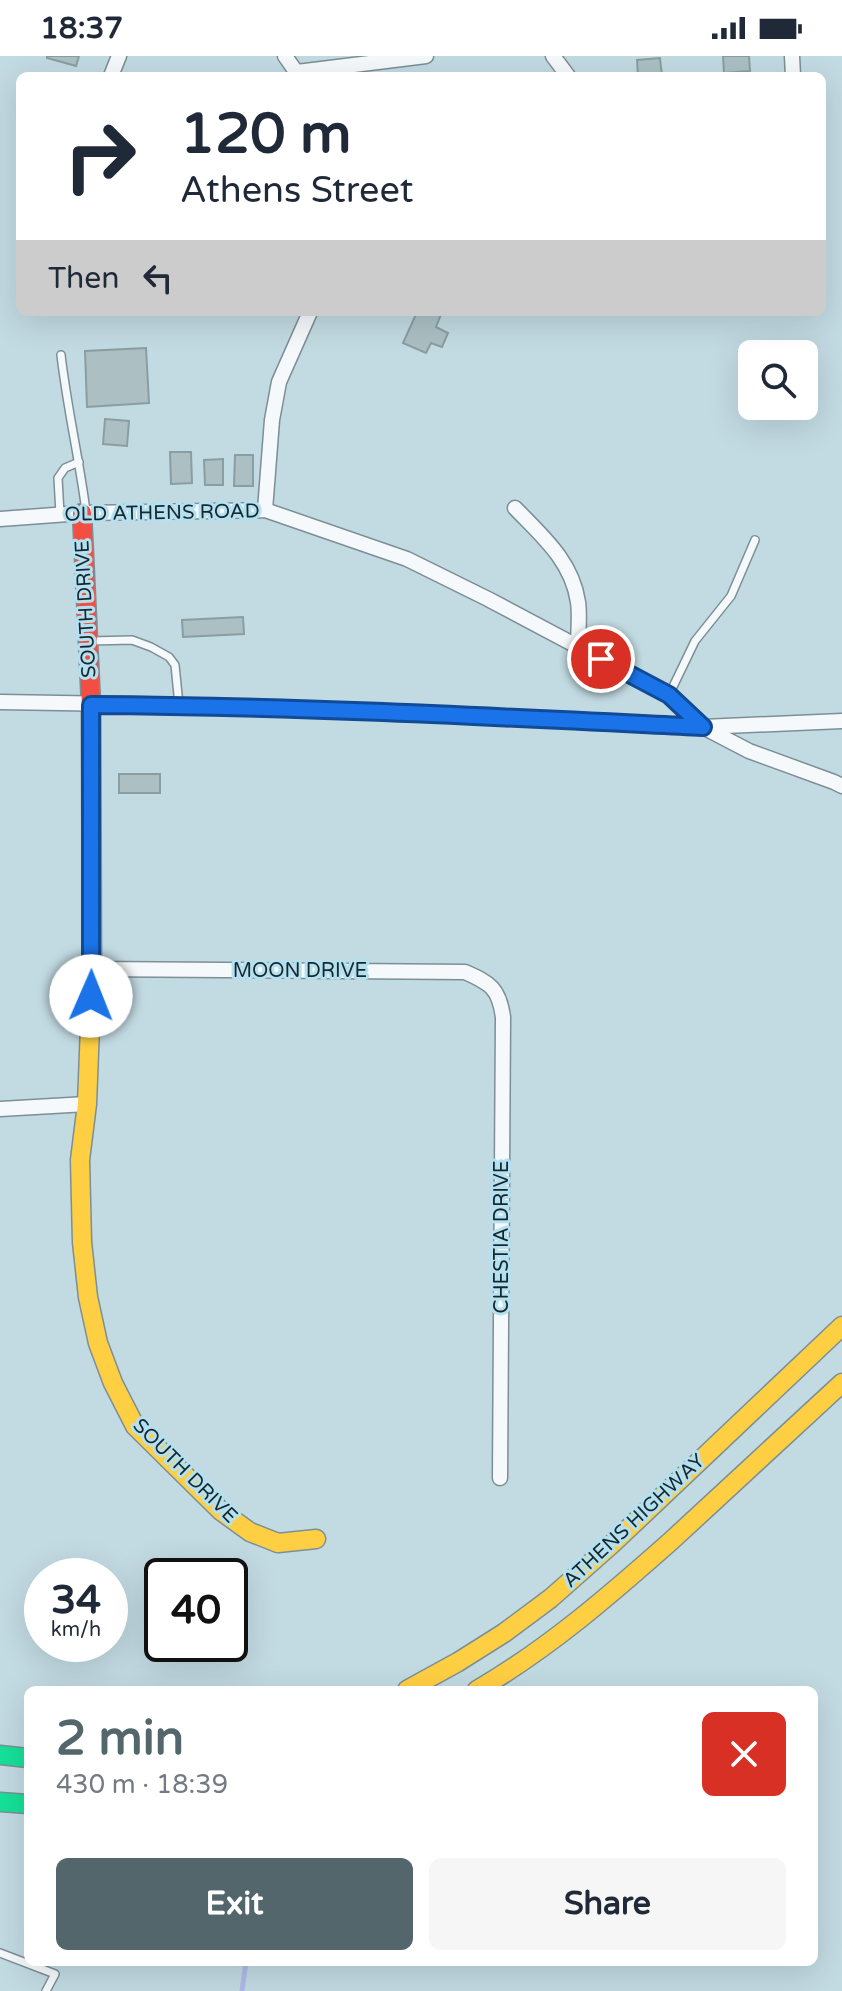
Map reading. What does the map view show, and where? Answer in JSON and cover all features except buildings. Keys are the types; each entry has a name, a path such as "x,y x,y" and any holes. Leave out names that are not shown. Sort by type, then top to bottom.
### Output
{"main road":[{"name":"SOUTH DRIVE","path":"84,513 91,705 92,969 87,1104 80,1160 82,1242 88,1297 98,1343 113,1383 135,1426 221,1511 250,1532 278,1543 316,1539"},
{"name":"ATHENS HIGHWAY","path":"414,1686 504,1633 551,1598 842,1326"},
{"name":"ATHENS HIGHWAY","path":"483,1686 554,1639 606,1597 842,1383"},
{"path":"0,1755 24,1758"},
{"path":"0,1802 24,1804"}],"street":[{"path":"312,72 426,56"},
{"path":"265,510 272,420 279,382 308,316"},
{"path":"515,508 561,557 571,574 578,603 578,647"},
{"name":"OLD ATHENS ROAD","path":"0,519 84,513 265,510 407,559 669,695 703,727"},
{"path":"0,702 179,705 703,727 842,721"},
{"path":"703,727 749,751 842,786"},
{"name":"MOON DRIVE","path":"92,969 465,972 484,981 500,997"},
{"name":"CHESTIA DRIVE","path":"500,997 503,1017 500,1478"},
{"path":"0,1109 87,1104"}],"lane":[{"path":"61,355 84,513"},
{"path":"60,514 58,478 65,468 79,462"},
{"path":"669,695 695,641 731,596 755,540"},
{"path":"88,641 132,640 169,657 175,665 179,705"},
{"path":"0,1953 24,1962"},
{"path":"34,1966 55,1974 46,1991"}],"waterway":[{"path":"242,1991 245,1966"}],"traffic: fast":[{"path":"0,1755 24,1758"},
{"path":"0,1802 24,1804"}],"traffic: slow":[{"path":"92,975 87,1104 80,1160 82,1242 88,1297 98,1343 113,1383 135,1426 221,1511 250,1532 278,1543 316,1539"},
{"path":"414,1686 504,1633 551,1598 842,1326"},
{"path":"484,1686 529,1657 602,1601 842,1383"}],"traffic: jam":[{"path":"82,513 91,705 92,975"}],"route":[{"path":"91,996 91,705 179,705 703,727 669,695 601,659"}]}
